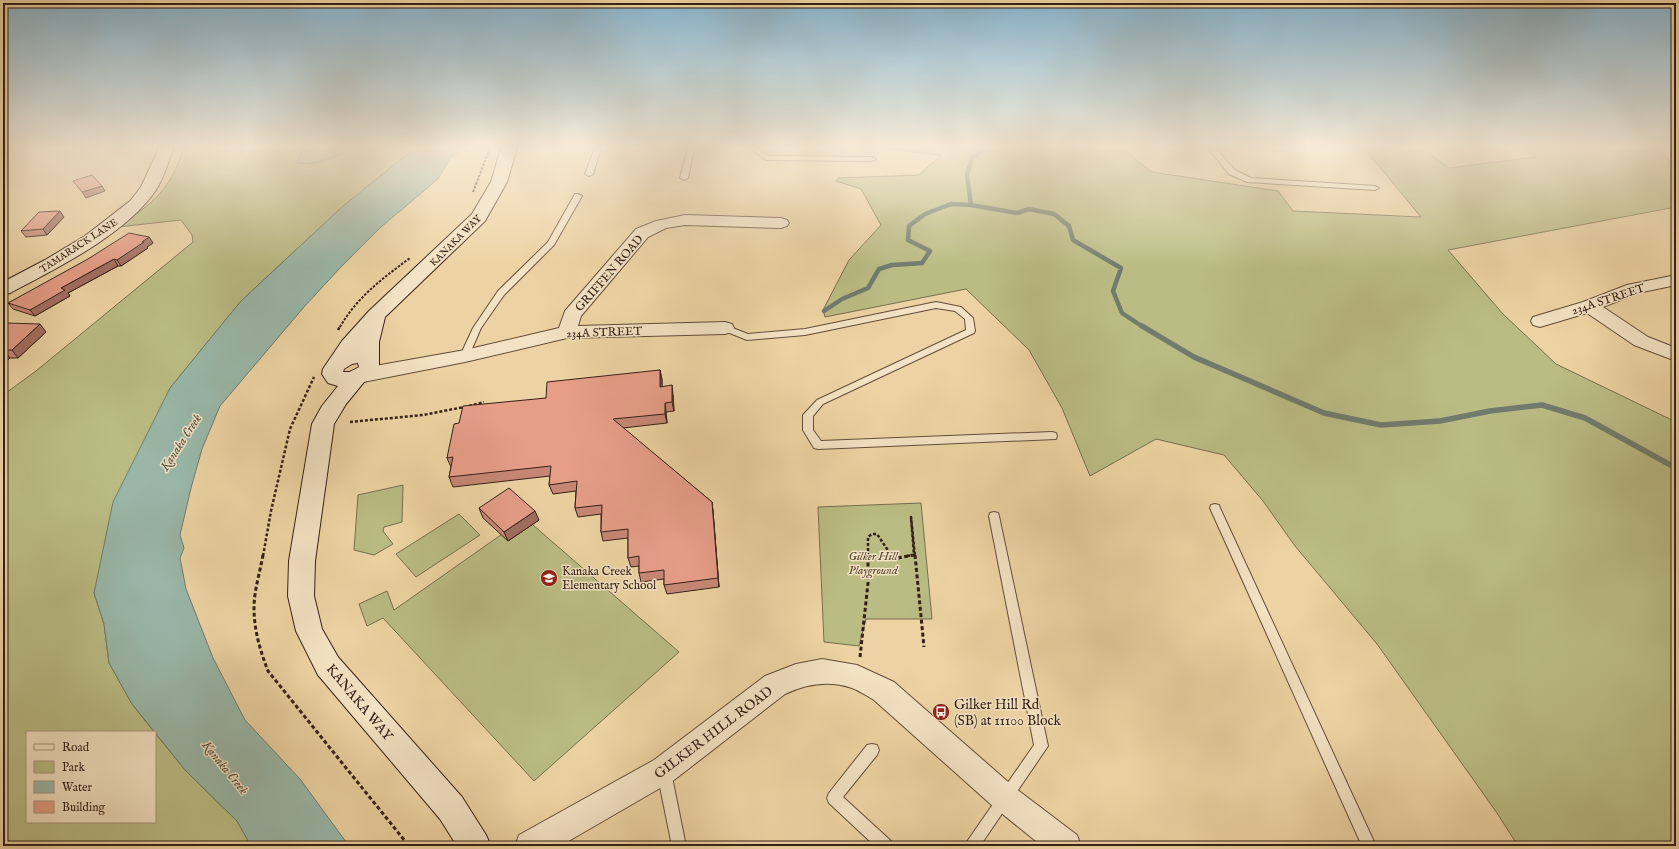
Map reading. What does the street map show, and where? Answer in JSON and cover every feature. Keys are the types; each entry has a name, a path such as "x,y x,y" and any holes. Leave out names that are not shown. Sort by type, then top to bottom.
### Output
{"main road":[{"name":"TAMARACK LANE","path":"3,289 51,264 91,240 136,205 149,188"},
{"name":"KANAKA WAY","path":"337,420 321,407 328,371 376,315 479,217 496,188"},
{"path":"363,368 376,315"},
{"path":"328,371 351,357 358,356 363,368"},
{"name":"KANAKA WAY","path":"363,368 342,394 302,561 301,596 309,632 328,666 451,808 475,846"}],"street":[{"name":"GRIFFEN ROAD","path":"567,332 572,315 642,233 662,224 684,220 781,223"},
{"name":"234A STREET","path":"1540,321 1589,306 1633,289 1676,280"},
{"path":"1589,306 1641,341 1676,355"},
{"name":"234A STREET","path":"363,368 436,362 567,332 726,328"},
{"name":"GILKER HILL ROAD","path":"530,846 664,770 774,685 796,676 822,672 840,673 857,677 884,690 1005,798 1066,846"}],"lane":[{"path":"1369,188 1375,188"},
{"path":"465,356 477,328 502,293 551,243 578,196"},
{"path":"726,328 747,337 804,332 936,305 958,309 969,318 971,332 820,402 808,415 808,430 818,445 1052,436"},
{"path":"1215,508 1369,846"},
{"path":"971,846 1041,746 994,516"},
{"path":"872,750 834,798 886,846"},
{"path":"664,770 679,846"}],"path":[{"path":"472,197 475,188"},
{"path":"336,335 343,321 360,298 372,286 416,254"},
{"path":"328,371 290,428 271,511 254,606 255,628 260,651 268,671 409,846"},
{"path":"337,420 434,414 484,402"},
{"path":"857,677 868,584 868,537 872,534 877,534 891,555 898,558 914,555 911,517 924,647"}],"green space":[{"path":"165,188 366,188 341,208 241,301 170,388 94,593 104,624 109,663 132,704 153,731 26,731 26,823 156,823 156,734 186,771 237,821 251,846 3,846 3,395 36,371 193,242 192,235 181,220 118,227 142,210"},
{"path":"857,188 1256,188 1278,191 1293,211 1421,217 1397,188 1676,188 1676,207 1448,250 1503,314 1556,364 1676,422 1676,846 1518,846 1497,813 1377,644 1295,546 1263,501 1224,455 1156,439 1090,476 1062,408 1029,350 966,289 825,317 823,310 849,260 881,225 861,189"},
{"path":"403,485 402,522 384,527 383,531 393,544 374,555 354,550 358,495"},
{"name":"Gilker Hill Playground","path":"921,503 932,619 866,619 859,646 824,642 818,507"},
{"path":"459,514 480,535 416,577 396,554"},
{"path":"525,518 679,652 534,781 383,618 367,626 359,604 387,591 394,610"}],"water":[{"name":"Kanaka Creek","path":"366,188 428,188 381,227 339,269 304,307 220,406 202,449 180,535 184,548 180,558 186,589 213,658 245,720 300,779 349,846 251,846 237,821 186,771 156,734 156,731 154,731 132,704 109,663 104,624 94,593 113,502 170,388 241,301 341,208"}],"building":[{"path":"78,188 97,188 82,192"},
{"path":"60,211 43,229 21,231 39,212"},
{"path":"129,233 149,237 117,260 114,259 61,288 65,290 30,310 8,303 88,259"},
{"path":"5,323 40,324 12,350 3,351 3,325"},
{"path":"660,370 660,387 672,385 672,402 665,403 665,414 613,419 712,502 718,578 664,585 664,570 639,573 639,556 628,558 628,529 601,532 602,505 575,508 577,481 549,485 551,466 449,477 453,457 447,458 454,424 459,423 463,406 546,398 547,382"},
{"path":"509,488 535,511 504,532 479,508"}],"waterway":[{"path":"969,188 971,205"},
{"path":"824,311 842,299 868,288 879,269 892,265 922,263 930,251 908,240 909,226 925,214 951,204 971,205"},
{"path":"971,205 1017,213 1029,209 1054,214 1069,226 1073,240 1121,268 1113,291 1122,313 1143,327"},
{"path":"1142,326 1194,357 1324,413 1381,425 1440,421 1490,411 1542,405 1585,418 1676,468"}],"place":[{"name":"Kanaka Creek Elementary School","path":"549,578"},
{"name":"Gilker Hill Rd (SB) at 11100 Block","path":"941,712"}]}
